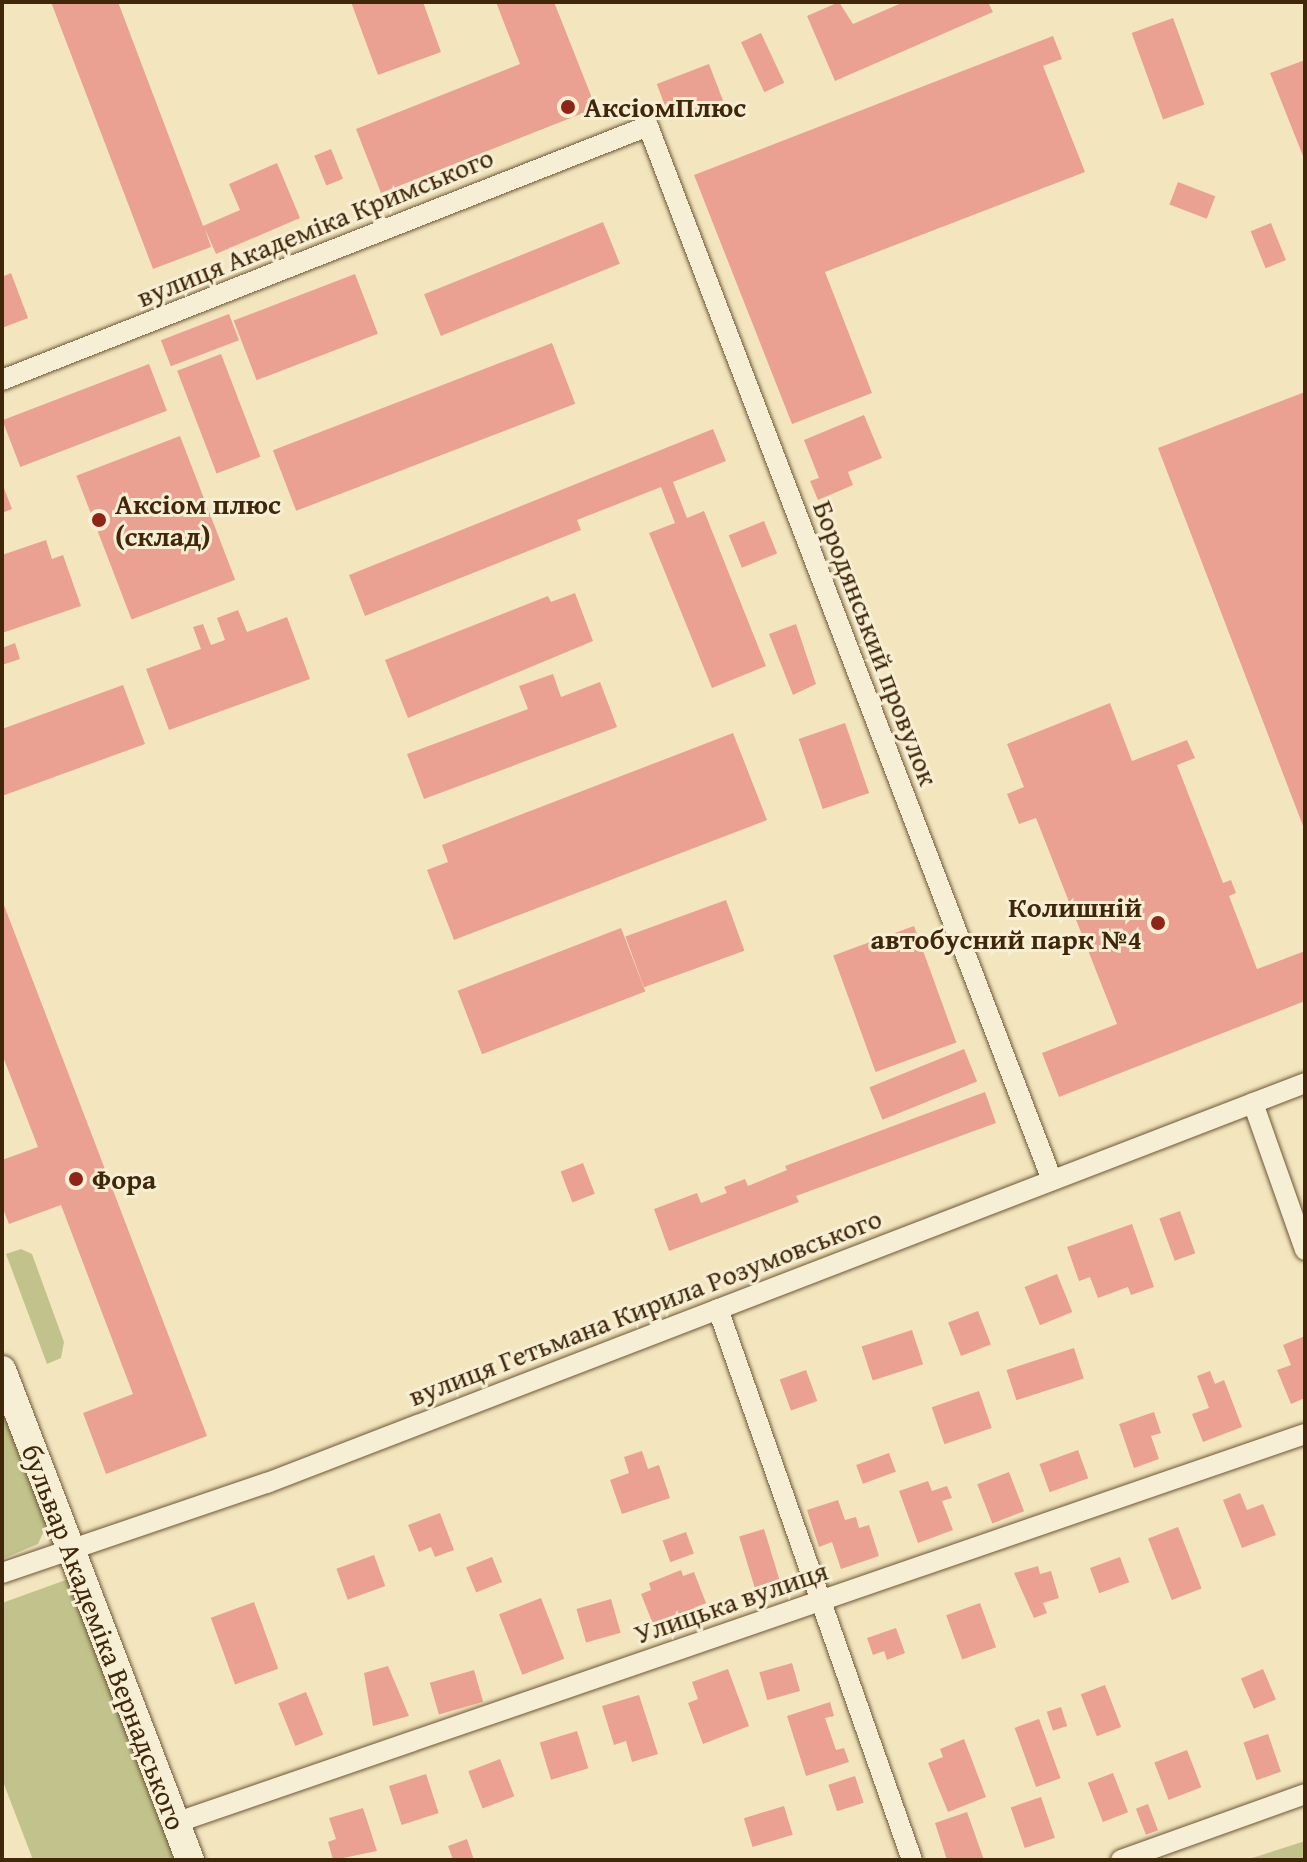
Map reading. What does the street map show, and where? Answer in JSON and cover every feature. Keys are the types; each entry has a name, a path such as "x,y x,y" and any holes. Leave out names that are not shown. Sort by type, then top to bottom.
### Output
{"main road":[{"name":"бульвар Академіка Вернадського","path":"2,1370 190,1860"}],"street":[{"name":"вулиця Академіка Кримського","path":"2,380 648,126"},
{"name":"Бородянський провулок","path":"648,126 1052,1180"},
{"name":"вулиця Гетьмана Кирила Розумовського","path":"2,1573 68,1548 267,1483 1305,1083"},
{"path":"1253,1103 1305,1250"},
{"path":"718,1309 912,1860"},
{"name":"Улицька вулиця","path":"175,1823 1305,1434"},
{"path":"1121,1860 1305,1794"}],"green space":[{"path":"21,1249 32,1254 64,1342 61,1358 47,1364 6,1254"},
{"path":"2,1405 47,1524 38,1544 2,1559"},
{"path":"74,1577 187,1860 33,1860 2,1779 2,1603"},
{"path":"1305,1841 1305,1860 1246,1860"}],"building":[{"path":"51,2 118,2 203,226 240,210 229,184 277,163 300,218 216,254 205,229 211,247 153,269"},
{"path":"351,2 423,2 441,52 378,75"},
{"path":"496,2 554,2 596,108 381,193 356,129 520,64"},
{"path":"839,2 853,24 904,2 988,2 993,12 835,81 807,16"},
{"path":"1173,18 1204,104 1163,120 1132,33"},
{"path":"761,33 784,83 764,92 741,42"},
{"path":"1053,36 1062,59 1043,66 1085,172 825,272 872,393 792,424 694,175"},
{"path":"1305,60 1305,161 1270,73"},
{"path":"709,64 723,100 671,120 657,84"},
{"path":"331,149 343,179 326,185 314,156"},
{"path":"1178,182 1215,196 1207,219 1169,204"},
{"path":"603,222 620,264 441,336 424,294"},
{"path":"1271,223 1286,260 1266,268 1251,231"},
{"path":"11,273 28,318 2,328 2,277"},
{"path":"355,274 378,334 257,380 234,321"},
{"path":"229,314 239,340 171,366 161,340"},
{"path":"552,343 575,404 296,511 273,450"},
{"path":"221,354 260,457 217,474 177,371"},
{"path":"149,364 167,411 20,467 2,420"},
{"path":"1305,392 1305,831 1158,448"},
{"path":"864,415 882,458 848,472 853,485 818,500 810,481 819,478 804,440"},
{"path":"713,429 726,461 673,482 687,518 704,511 766,666 712,688 649,533 675,523 661,487 577,520 581,530 365,616 349,575"},
{"path":"180,436 235,580 132,620 76,476"},
{"path":"2,483 12,509 2,513"},
{"path":"764,521 777,553 742,568 729,535"},
{"path":"46,540 52,559 63,555 81,606 2,633 2,555"},
{"path":"575,593 593,641 408,718 385,660 548,596 551,602"},
{"path":"238,610 247,632 287,617 310,679 169,730 146,669 201,649 193,627 203,624 211,645 225,640 217,618"},
{"path":"796,624 816,684 793,695 769,634"},
{"path":"15,643 20,659 2,665 2,648"},
{"path":"553,674 561,697 600,682 617,727 424,799 407,754 528,709 519,686"},
{"path":"123,685 145,744 2,796 2,729"},
{"name":"Колишній автобусний парк №4","path":"1110,703 1132,761 1187,740 1195,758 1177,765 1223,883 1231,880 1236,893 1229,896 1257,969 1305,951 1305,1001 1059,1097 1042,1053 1117,1024 1036,818 1019,824 1007,794 1024,787 1007,744"},
{"path":"845,723 869,793 823,809 799,739"},
{"path":"733,733 767,820 454,940 427,870 448,862 442,845"},
{"path":"2,900 207,1436 106,1474 83,1413 133,1394 61,1205 9,1224 2,1206 2,1160 38,1147 2,1054"},
{"path":"726,900 744,951 644,987 625,937"},
{"path":"914,926 956,1043 876,1072 833,955"},
{"path":"621,928 645,991 482,1054 458,991"},
{"path":"964,1049 977,1081 883,1120 869,1087"},
{"path":"985,1092 996,1123 796,1196 799,1202 669,1251 654,1209 697,1193 701,1203 727,1193 724,1187 745,1179 748,1186 787,1170 785,1166"},
{"path":"583,1163 595,1194 572,1202 561,1172"},
{"path":"1180,1211 1195,1253 1175,1261 1159,1219"},
{"path":"1132,1224 1154,1287 1131,1295 1128,1287 1098,1298 1090,1277 1079,1281 1067,1247"},
{"path":"1057,1274 1072,1312 1040,1325 1025,1287"},
{"path":"978,1311 991,1345 961,1356 948,1322"},
{"path":"912,1330 923,1364 873,1381 862,1346"},
{"path":"1305,1336 1305,1398 1291,1404 1277,1370 1291,1365 1283,1345"},
{"path":"1074,1348 1084,1378 1016,1400 1006,1370"},
{"path":"806,1370 817,1401 791,1411 780,1380"},
{"path":"1210,1371 1215,1384 1224,1380 1242,1427 1203,1442 1192,1414 1209,1408 1197,1376"},
{"path":"979,1391 992,1428 944,1444 932,1407"},
{"path":"1154,1412 1161,1433 1151,1436 1159,1459 1134,1468 1119,1424"},
{"path":"1078,1450 1088,1478 1050,1492 1039,1464"},
{"path":"642,1451 648,1469 659,1465 670,1498 622,1514 610,1480 629,1473 624,1457"},
{"path":"889,1453 896,1472 863,1484 856,1465"},
{"path":"1009,1472 1024,1511 992,1523 977,1484"},
{"path":"928,1481 932,1491 947,1486 952,1498 942,1501 953,1530 918,1543 899,1491"},
{"path":"1240,1493 1247,1510 1263,1504 1276,1535 1242,1548 1223,1500"},
{"path":"838,1500 845,1520 856,1517 859,1528 869,1525 879,1556 841,1569 832,1542 819,1547 807,1510"},
{"path":"440,1513 454,1550 435,1557 431,1547 419,1552 408,1525"},
{"path":"1178,1527 1202,1589 1172,1600 1148,1538"},
{"path":"764,1529 779,1580 755,1587 739,1537"},
{"path":"686,1532 694,1554 670,1562 663,1541"},
{"path":"374,1555 385,1586 348,1600 336,1569"},
{"path":"492,1557 502,1582 476,1593 466,1567"},
{"path":"1120,1557 1129,1582 1099,1593 1090,1568"},
{"path":"1038,1566 1040,1574 1051,1571 1059,1598 1043,1603 1047,1613 1034,1618 1014,1573"},
{"path":"681,1570 683,1576 694,1572 706,1603 694,1608 697,1616 677,1624 673,1616 653,1624 641,1594 651,1590 649,1583"},
{"path":"541,1598 564,1659 522,1675 499,1614"},
{"path":"611,1599 621,1633 586,1643 576,1609"},
{"path":"254,1602 278,1669 235,1684 211,1618"},
{"path":"980,1603 996,1647 962,1659 946,1615"},
{"path":"896,1628 905,1653 887,1660 884,1651 873,1655 867,1638"},
{"path":"792,1663 800,1691 767,1700 759,1672"},
{"path":"388,1666 409,1716 373,1726 364,1673"},
{"path":"728,1669 749,1726 703,1744 688,1703 698,1699 692,1682"},
{"path":"1263,1669 1276,1699 1254,1709 1241,1678"},
{"path":"474,1670 483,1702 439,1714 430,1683"},
{"path":"1105,1685 1121,1727 1097,1736 1081,1694"},
{"path":"306,1692 323,1735 295,1746 278,1703"},
{"path":"639,1695 658,1754 632,1762 626,1741 614,1745 602,1706"},
{"path":"830,1702 834,1716 825,1718 836,1750 844,1748 849,1762 806,1776 787,1716"},
{"path":"1061,1707 1067,1726 1053,1731 1047,1712"},
{"path":"1039,1719 1061,1778 1036,1787 1015,1728"},
{"path":"577,1731 588,1768 551,1780 540,1742"},
{"path":"1268,1734 1281,1772 1256,1780 1243,1742"},
{"path":"964,1739 986,1797 948,1812 928,1763 943,1757 940,1749"},
{"path":"1187,1750 1201,1787 1169,1800 1154,1763"},
{"path":"500,1759 514,1796 483,1809 468,1771"},
{"path":"1113,1773 1128,1812 1103,1822 1088,1783"},
{"path":"426,1774 439,1813 402,1825 389,1786"},
{"path":"855,1776 864,1803 837,1811 828,1785"},
{"path":"1041,1797 1055,1838 1025,1848 1011,1807"},
{"path":"1148,1804 1158,1830 1146,1835 1136,1809"},
{"path":"784,1806 793,1835 753,1847 744,1818"},
{"path":"363,1808 377,1851 333,1860 328,1842 336,1839 329,1818"},
{"path":"967,1812 984,1860 947,1860 935,1823"},
{"path":"467,1839 474,1860 453,1860 448,1846"}],"place":[{"name":"АксіомПлюс","path":"568,107"},
{"name":"Аксіом плюс (склад)","path":"99,520"},
{"name":"Колишній автобусний парк №4","path":"1158,923"},
{"name":"Фора","path":"76,1179"}]}
